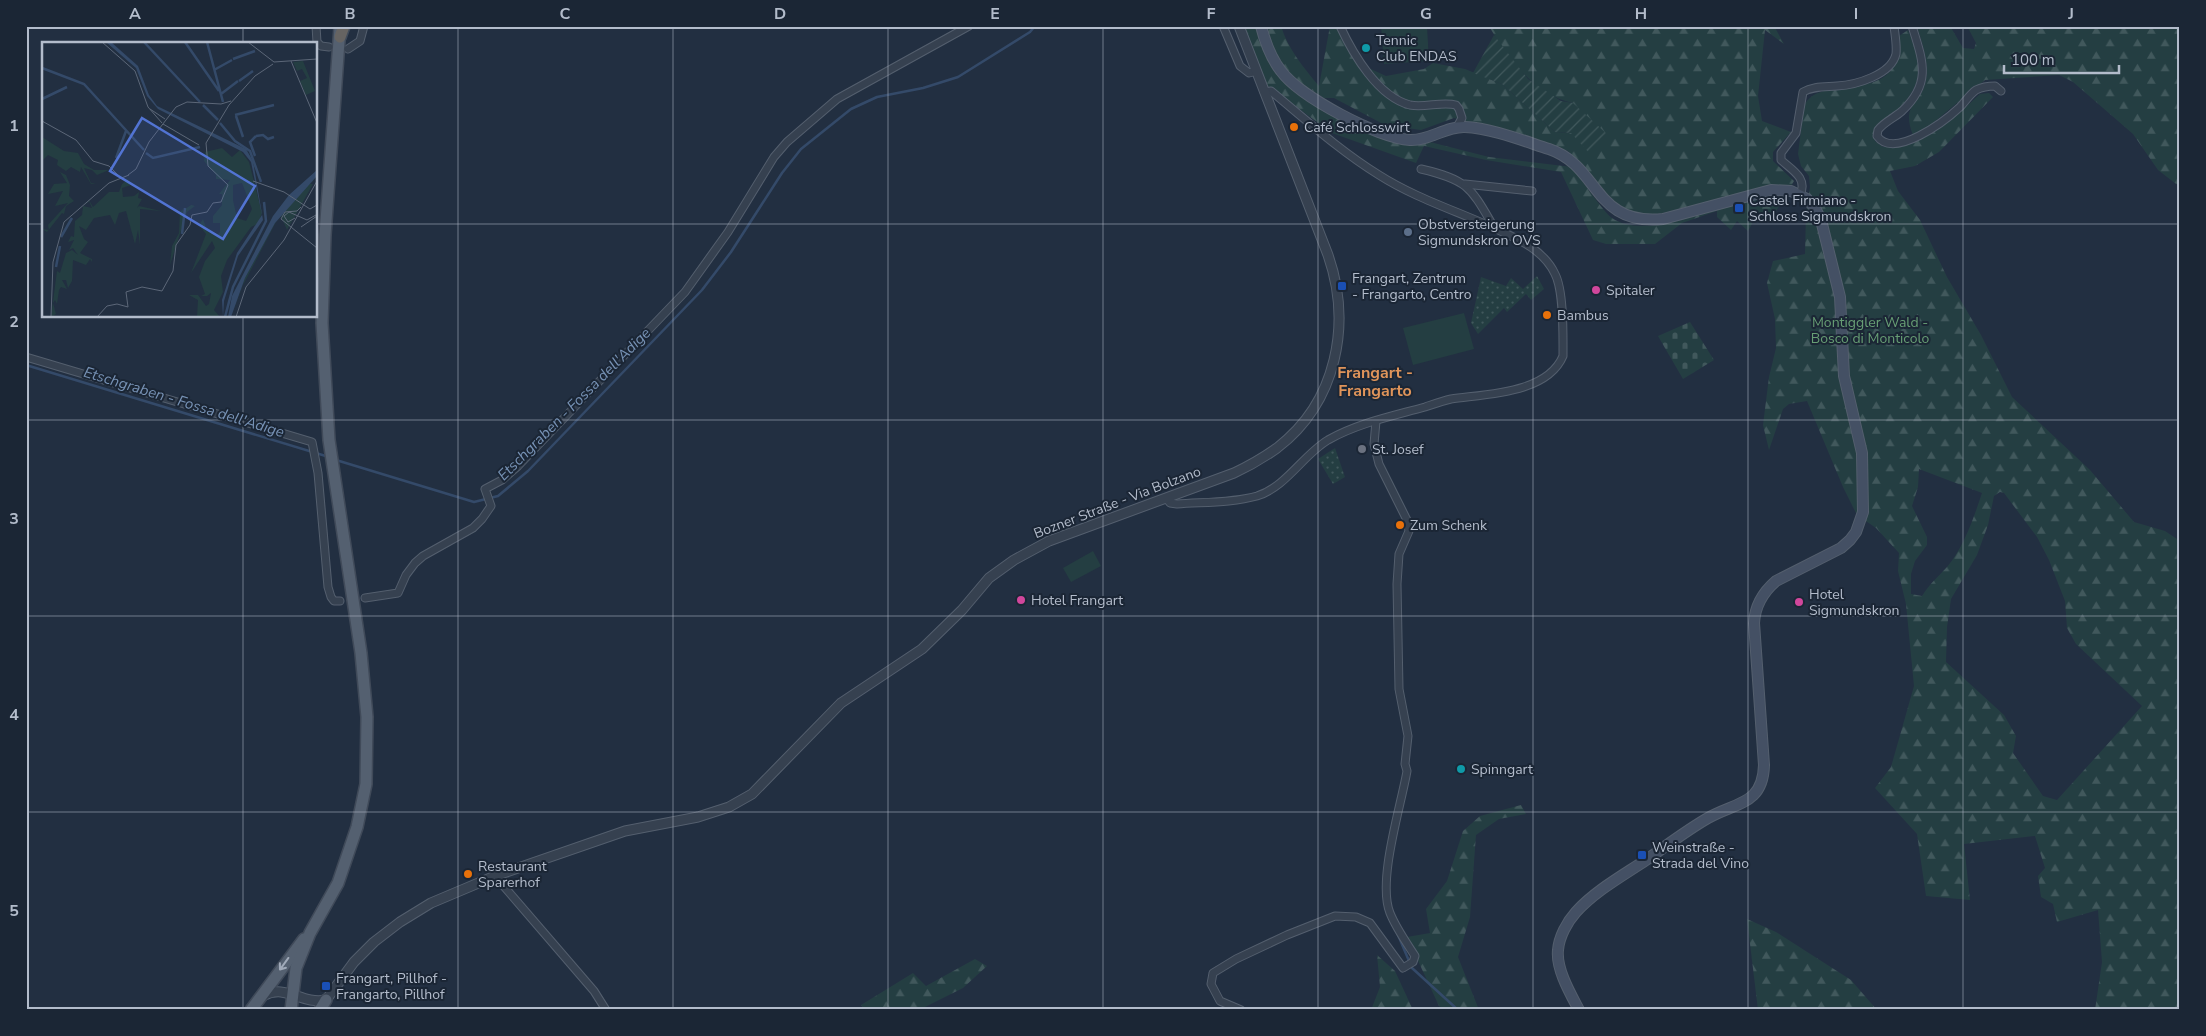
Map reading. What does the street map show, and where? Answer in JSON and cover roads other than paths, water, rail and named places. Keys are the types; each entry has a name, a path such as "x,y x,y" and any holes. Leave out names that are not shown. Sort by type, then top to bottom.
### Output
{"main road":[{"path":"1261,26 1272,57 1297,88 1361,126 1387,136 1418,140 1457,127 1474,128 1561,154 1574,163 1610,207 1635,218 1663,219 1772,190 1784,190 1800,194 1815,208 1821,220 1840,297 1844,376 1862,454 1862,517 1860,526 1850,540 1834,553 1780,578 1767,588 1758,605 1754,623 1764,765 1762,782 1757,790 1746,802 1709,817 1593,896 1574,915 1565,928 1558,947 1558,956 1561,968 1579,1010"},
{"path":"291,1010 296,968 310,933 338,883 357,827 366,784 367,718 362,662 329,440 322,323 325,235 341,30"},
{"path":"251,1010 297,947 310,933"}],"street":[{"path":"316,26 317,42"},
{"path":"348,49 360,42 364,26"},
{"path":"365,598 398,593 406,575 415,563 423,556 473,528 482,519 491,506 485,489 502,480 518,466 685,292 723,240 774,157 787,142 837,99 969,26"},
{"path":"1223,26 1240,66 1250,73 1256,71"},
{"name":"Bozner Straße - Via Bolzano","path":"260,997 279,990 323,1005 362,954 400,922 430,904 495,876 625,831 698,818 729,807 752,794 841,703 922,649 962,610 989,578 1000,569 1049,541 1234,473 1258,461 1293,434 1319,399 1333,365 1340,333 1340,310 1334,272 1238,26"},
{"path":"1340,26 1352,52 1382,88 1410,105 1456,105 1462,118 1457,127"},
{"path":"1800,194 1803,185 1802,180 1780,160 1781,153 1796,133 1803,92 1809,88 1840,86 1861,81 1881,72 1893,60 1896,52 1894,26"},
{"path":"1912,26 1924,70 1920,87 1902,111 1878,130 1877,136 1880,140 1889,143 1915,139 1958,108 1976,90 1995,86 2001,91"},
{"path":"318,43 321,46 329,47"},
{"path":"1166,498 1170,503 1178,504 1256,496 1279,483 1312,451 1327,441 1354,428 1448,400 1508,393 1542,378 1560,364 1563,356 1559,286 1556,274 1537,251 1495,229 1428,201 1380,176 1335,143 1271,91 1264,92"},
{"path":"1421,169 1449,176 1465,184 1532,191"},
{"path":"1465,184 1475,196 1495,229"},
{"path":"26,357 312,442 316,460 328,587 334,601 340,601"},
{"path":"1240,1010 1220,1001 1211,984 1213,973 1236,959 1287,935 1335,916 1356,917 1370,923 1403,968 1413,962 1415,956 1389,912 1386,897 1388,861 1407,771 1404,764 1408,736 1399,689 1398,581 1399,554 1409,532 1407,520 1379,464 1374,444 1376,421"},
{"path":"495,876 594,991 606,1010"}],"waterway":[{"name":"Etschgraben - Fossa dell'Adige","path":"336,460 474,502 498,496 528,471 702,290 731,252 782,173 801,149 851,109 877,97 923,88 958,77 1030,32 1035,26"},
{"name":"Etschgraben - Fossa dell'Adige","path":"26,365 329,457"},
{"path":"1398,935 1412,968 1458,1010"}],"place":[{"name":"Tennic Club ENDAS","path":"1366,48"},
{"name":"Café Schlosswirt","path":"1294,127"},
{"name":"Castel Firmiano - Schloss Sigmundskron","path":"1739,208"},
{"name":"Obstversteigerung Sigmundskron OVS","path":"1408,232"},
{"name":"Frangart, Zentrum - Frangarto, Centro","path":"1342,286"},
{"name":"Spitaler","path":"1596,290"},
{"name":"Bambus","path":"1547,315"},
{"name":"St. Josef","path":"1362,449"},
{"name":"Zum Schenk","path":"1400,525"},
{"name":"Hotel Frangart","path":"1021,600"},
{"name":"Hotel Sigmundskron","path":"1799,602"},
{"name":"Spinngart","path":"1461,769"},
{"name":"Weinstraße - Strada del Vino","path":"1642,855"},
{"name":"Restaurant Sparerhof","path":"468,874"},
{"name":"Frangart, Pillhof - Frangarto, Pillhof","path":"326,986"}],"district":[{"name":"Frangart - Frangarto","path":"1375,381"}],"park label":[{"name":"Montiggler Wald - Bosco di Monticolo","path":"1870,330"}]}
